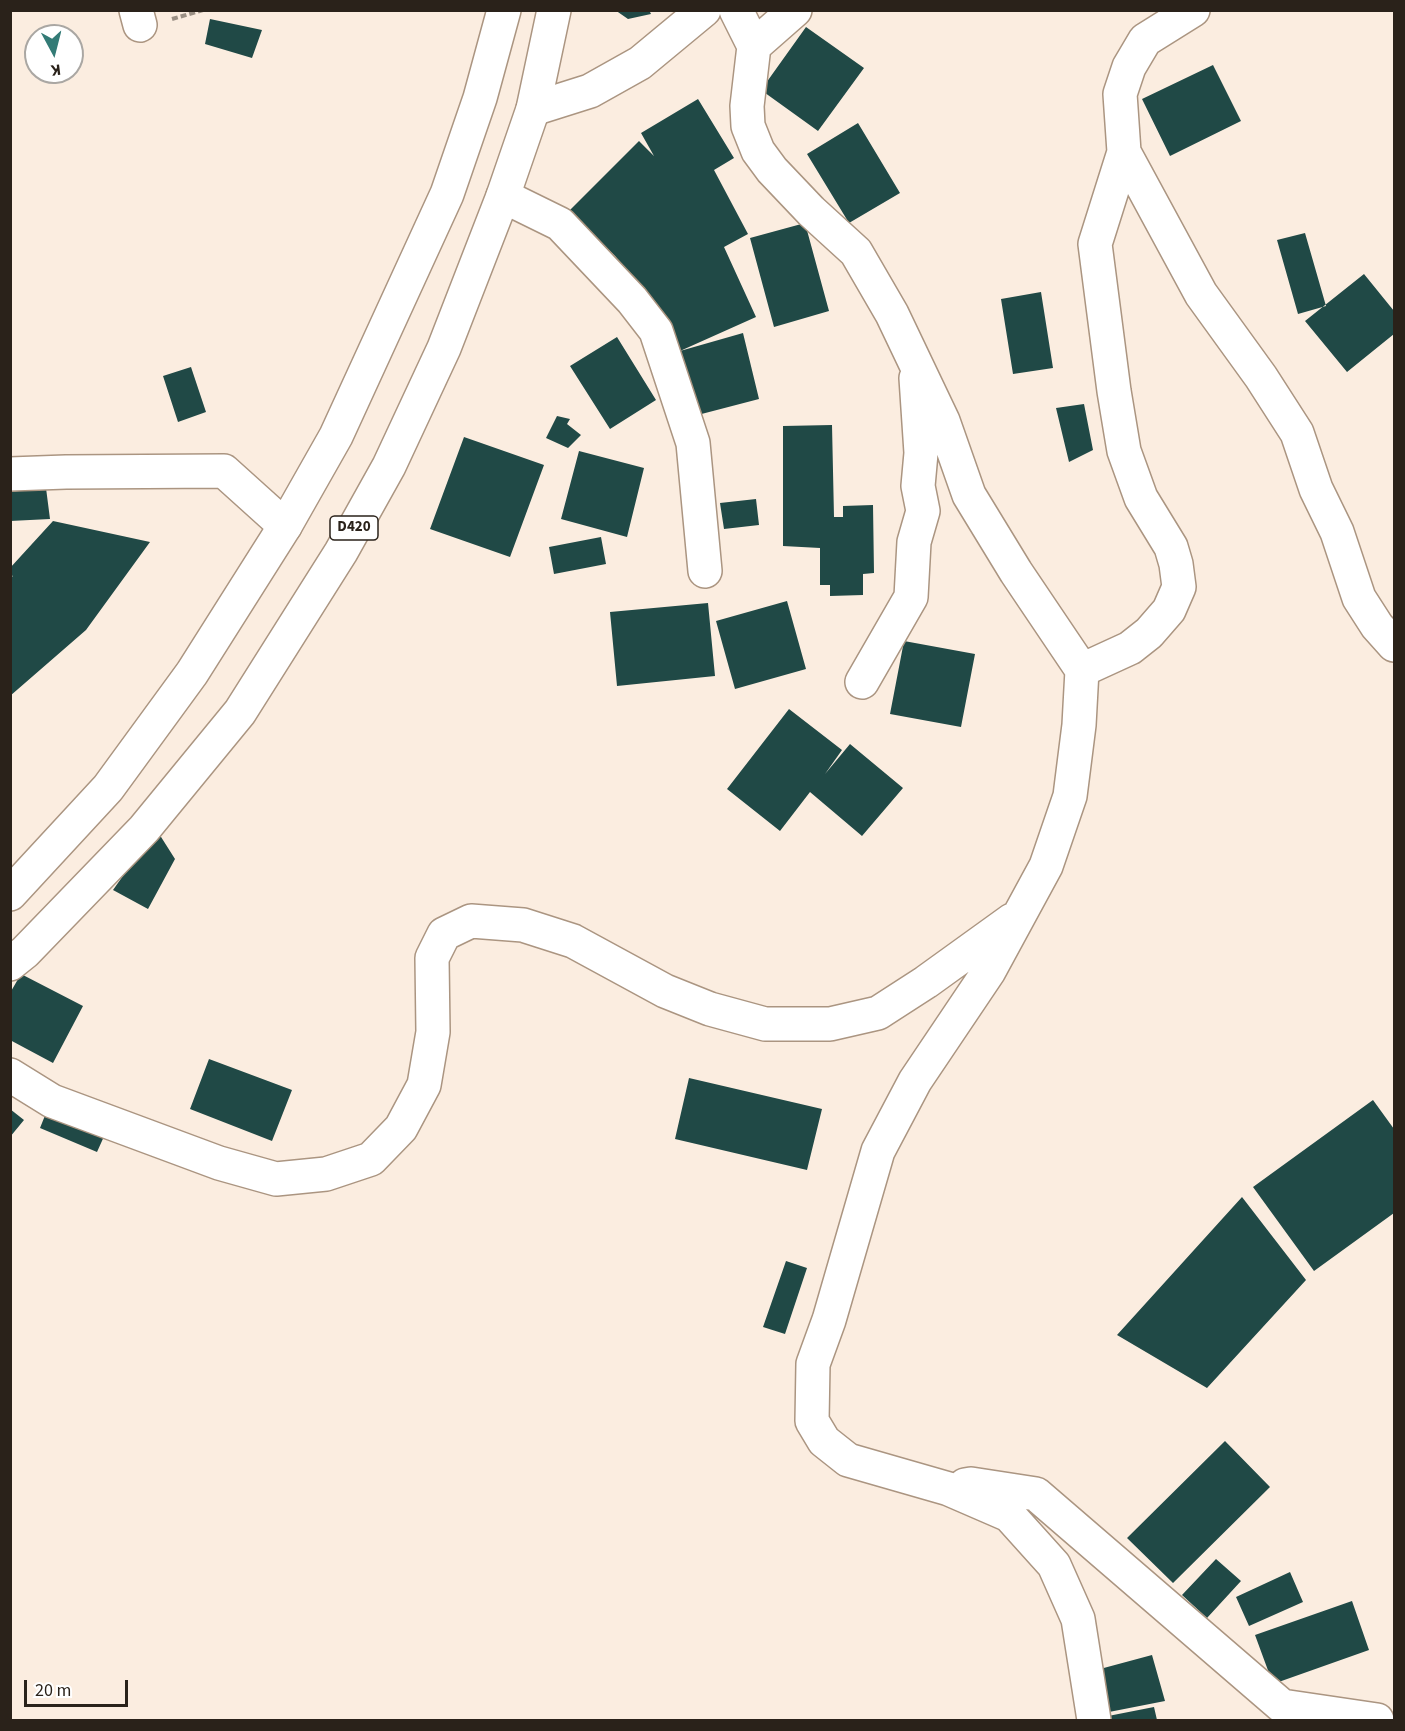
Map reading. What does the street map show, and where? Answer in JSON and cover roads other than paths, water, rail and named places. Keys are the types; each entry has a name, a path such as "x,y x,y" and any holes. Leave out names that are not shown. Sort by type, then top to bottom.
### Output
{"main road":[{"path":"10,894 108,788 192,673 285,526 336,436 447,194 480,98 504,10"},
{"name":"D420","path":"10,964 25,952 144,829 240,712 341,552 388,466 444,348 503,196 533,109 554,10"},
{"path":"533,109 590,91 640,63 704,10"},
{"path":"736,10 754,46 747,106 748,126 758,151 772,170 811,211 856,252 892,314 943,421 969,495 1016,572 1082,670 1079,725 1070,796 1046,866 989,971 915,1081 878,1151 829,1320 813,1364 812,1421 824,1441 848,1460 949,1489 1009,1515 1054,1565 1078,1619 1094,1720"},
{"path":"754,46 795,10"},
{"path":"1082,670 1130,648 1149,633 1169,610 1179,587 1171,547 1141,498 1124,451 1095,244 1124,152 1120,94 1129,68 1145,40 1193,10"},
{"path":"1124,152 1201,294 1261,377 1297,433 1316,489 1337,532 1359,598 1377,626 1395,645"},
{"path":"503,196 560,224 632,300 656,331 693,443 705,571"},
{"path":"862,682 911,597 914,542 923,511 918,486 921,453 915,364"},
{"path":"10,474 224,471 285,526"},
{"path":"10,1075 52,1101 219,1163 276,1179 326,1174 370,1159 401,1128 424,1084 433,1032 432,958 444,934 471,921 523,925 573,941 665,991 710,1009 765,1024 830,1024 878,1013 1019,916"},
{"path":"949,1489 971,1484 1036,1494 1282,1706 1377,1720"}]}
